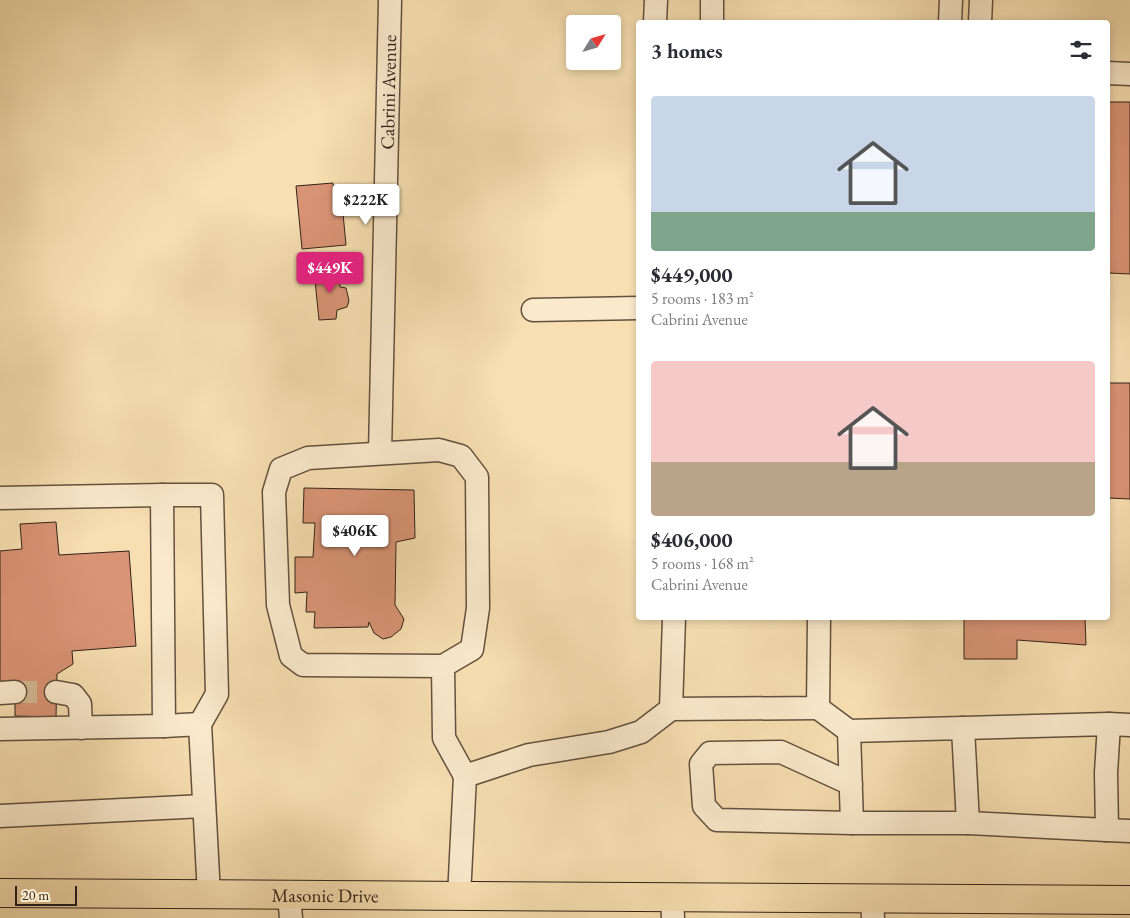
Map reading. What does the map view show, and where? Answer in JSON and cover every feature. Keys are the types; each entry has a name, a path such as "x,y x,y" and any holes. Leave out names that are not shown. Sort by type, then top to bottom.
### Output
{"main road":[{"name":"Masonic Drive","path":"0,893 209,894 290,907 459,897 672,908 872,909 1130,900"}],"street":[{"name":"Cabrini Avenue","path":"380,453 390,0"},
{"path":"656,0 656,20"},
{"path":"712,0 712,20"},
{"path":"950,20 951,0"},
{"path":"980,20 981,0"},
{"path":"1110,73 1130,74"},
{"path":"532,310 636,308"},
{"path":"439,450 461,456 477,477 478,608 472,649 443,666 303,665 291,656 278,605 274,492 281,469 308,458 439,450"},
{"path":"162,495 164,726"},
{"path":"0,498 212,495 217,694 200,724 209,894"},
{"path":"672,708 674,620"},
{"path":"818,708 819,620"},
{"path":"443,666 444,738 465,776 459,897"},
{"path":"56,692 73,695 80,704 80,728"},
{"path":"465,776 529,755 609,742 641,732 672,708 818,708 849,731 1120,724 1106,773 1108,830"},
{"path":"0,729 200,724"},
{"path":"964,728 968,823"},
{"path":"849,731 852,823"},
{"path":"851,784 782,752 710,753 701,764 704,806 717,820 968,823 1130,831"},
{"path":"0,816 204,806"}],"building":[{"path":"1110,102 1130,102 1130,274 1110,273"},
{"path":"333,183 335,204 342,203 346,245 302,249 296,186"},
{"path":"314,271 340,271 340,287 346,288 349,301 347,307 337,310 336,319 319,320"},
{"path":"1110,383 1130,383 1130,499 1110,498"},
{"path":"304,488 414,490 415,538 396,542 395,605 404,619 401,629 391,637 383,639 374,633 369,622 368,627 314,628 315,612 306,612 307,592 295,593 295,557 313,557 315,523 303,523"},
{"path":"56,522 59,555 129,551 136,646 72,651 73,664 57,674 56,717 15,716 15,682 0,682 0,551 22,549 20,524"},
{"path":"964,620 1085,620 1086,645 1017,640 1017,659 964,659"}],"tunnel":[{"path":"15,692 56,692"}]}
